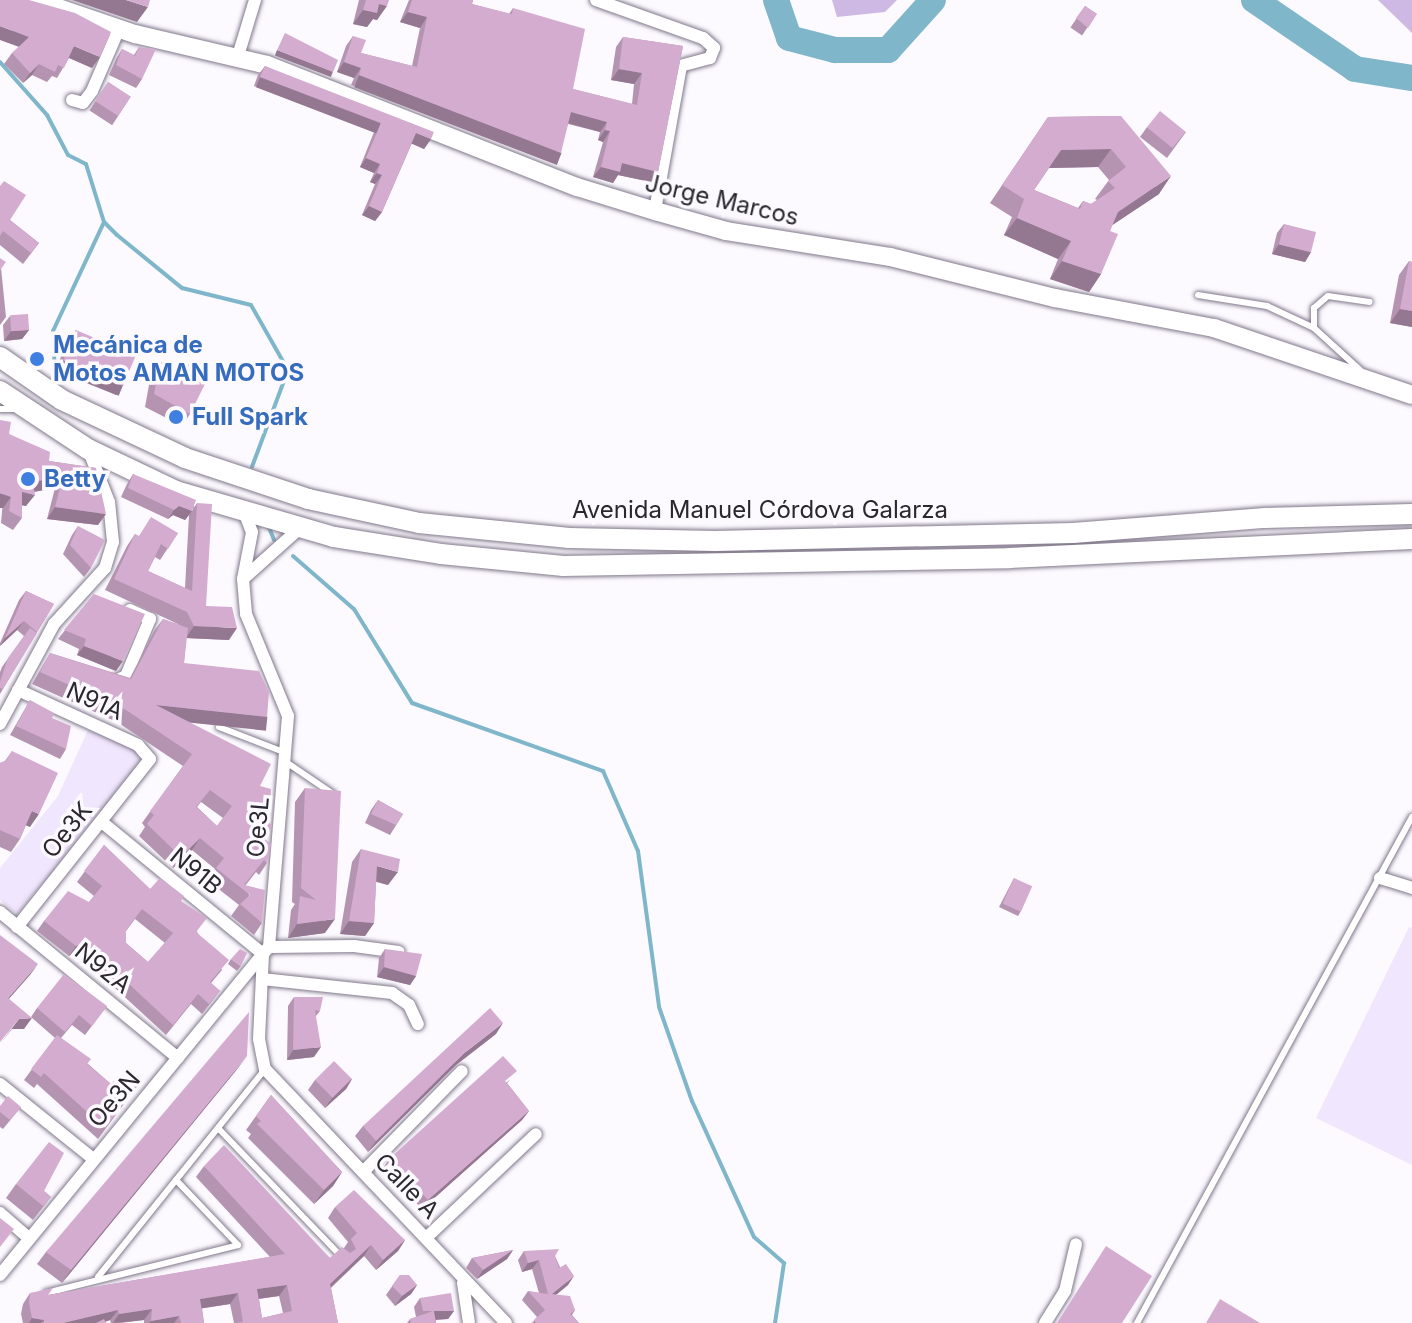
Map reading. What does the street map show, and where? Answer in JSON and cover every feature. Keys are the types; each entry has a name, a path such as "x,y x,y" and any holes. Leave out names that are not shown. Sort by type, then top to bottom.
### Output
{"main road":[{"name":"Jorge Marcos","path":"35,0 119,29 238,56 577,187 655,211 726,231 890,257 1055,298 1214,328 1365,376 1412,395"},
{"name":"Avenida Manuel Córdova Galarza","path":"0,357 62,400 185,458 308,499 419,523 569,538 715,541 1008,533 1412,514"},
{"name":"Avenida Manuel Córdova Galarza","path":"0,391 88,449 176,491 300,528 441,554 563,566 1009,558 1412,539"},
{"path":"1008,533 1009,558"}],"street":[{"path":"238,56 255,0"},
{"path":"596,0 703,38 714,48 710,58 681,66 655,211"},
{"path":"72,100 83,103 92,91 119,29"},
{"path":"0,724 54,624 105,568 113,542 109,502 88,449"},
{"name":"Oe3L","path":"245,514 252,532 243,579 254,641 288,716 287,758 262,979 259,1039 265,1069 274,1083"},
{"path":"243,579 300,528"},
{"path":"86,592 163,625"},
{"path":"99,676 112,682 126,676 150,619"},
{"name":"N91A","path":"18,690 138,745 150,759"},
{"name":"Oe3K","path":"17,927 150,759"},
{"name":"N91B","path":"102,822 266,950"},
{"path":"1380,878 1412,888"},
{"name":"N92A","path":"0,912 178,1058"},
{"path":"266,950 354,946 407,953"},
{"name":"Oe3N","path":"0,1275 92,1158 266,950"},
{"path":"262,979 392,993 409,1005 418,1024"},
{"path":"363,1172 462,1071"},
{"name":"Calle A","path":"274,1083 506,1323"},
{"path":"0,1084 92,1158"},
{"path":"426,1238 536,1134"},
{"path":"0,1213 29,1238"},
{"path":"1045,1323 1065,1291 1076,1244"},
{"path":"458,1273 468,1294 469,1323"}],"lane":[{"path":"1198,295 1267,306 1314,328 1365,376"},
{"path":"1314,328 1314,308 1328,296 1370,302"},
{"path":"0,409 27,410"},
{"path":"219,727 287,758 338,798"},
{"path":"1137,1323 1412,817"},
{"path":"98,1277 265,1069"},
{"path":"218,1128 343,1258"},
{"path":"46,1293 98,1277 238,1245 176,1180"}],"shaded area":[{"path":"832,0 897,0 885,12 837,17"},
{"path":"1378,0 1412,0 1412,33"},
{"path":"88,730 130,745 138,754 139,769 17,914 0,900 0,868 58,796"},
{"path":"1409,927 1412,928 1412,1165 1316,1118"}],"building":[{"path":"0,0 29,0 75,13 111,32 100,57 74,46 64,68 58,65 55,72 39,64 30,73 12,53 29,37 0,26"},
{"path":"126,0 150,0 148,7"},
{"path":"366,0 389,0 387,6 379,4 377,13 363,10"},
{"path":"412,0 473,0 472,4 512,14 513,8 585,29 573,89 637,105 642,73 619,69 623,37 683,46 658,172 622,163 620,172 601,167 610,131 605,130 607,122 571,112 561,153 359,75 361,68 344,62 353,36 366,40 361,53 417,67 427,17 408,12"},
{"path":"1085,6 1097,14 1088,28 1076,18"},
{"path":"285,33 338,60 333,72 277,50"},
{"path":"139,47 156,49 142,79 116,65 122,49 135,56"},
{"path":"265,66 434,132 431,139 416,133 382,212 369,206 382,175 377,173 380,164 366,158 381,123 260,77"},
{"path":"108,82 131,97 118,116 95,101"},
{"path":"1160,111 1186,132 1172,148 1147,127"},
{"path":"1121,116 1171,176 1118,212 1110,231 1118,234 1101,274 1062,261 1071,241 1017,218 1024,199 1002,185 1048,117","holes":["1111,149 1126,167 1108,181 1115,188 1091,204 1083,201 1080,209 1034,190 1061,150"]},
{"path":"4,181 26,195 10,220 39,243 31,253 3,231 0,236 0,186"},
{"path":"1284,224 1316,232 1311,252 1279,244"},
{"path":"1409,261 1412,262 1412,311 1400,309"},
{"path":"28,314 29,330 11,331 10,315"},
{"path":"76,330 136,355 123,386 63,360"},
{"path":"191,361 211,372 190,414 154,394 160,362 185,373"},
{"path":"0,420 11,422 9,434 50,452 49,461 96,468 106,514 55,507 63,476 33,482 35,495 22,492 22,518 9,511 11,497 0,493"},
{"path":"133,474 196,500 192,511 179,506 174,510 128,488"},
{"path":"197,503 212,504 206,606 232,607 237,628 194,626 187,612 114,579 135,534 139,536 151,517 178,533 168,549 161,544 148,571 192,591"},
{"path":"78,526 105,540 91,568 70,545"},
{"path":"26,591 54,604 37,632 24,621 5,638"},
{"path":"94,594 145,614 123,661 84,646 86,639 64,630"},
{"path":"163,619 188,628 184,663 259,671 269,692 267,717 156,705 271,764 260,786 271,789 270,811 264,819 272,825 266,840 271,844 267,863 264,860 244,885 265,890 262,923 240,904 250,895 216,868 224,858 200,838 181,857 147,824 154,815 150,811 192,754 126,710 40,672 50,653 131,679","holes":["210,790 232,806 217,826 196,807"]},
{"path":"30,628 37,633 3,689 0,688 8,658"},
{"path":"30,700 54,713 52,718 71,726 66,749 16,726"},
{"path":"12,751 58,773 39,814 32,811 20,839 0,830 0,763 6,761"},
{"path":"305,788 341,791 335,919 297,924 300,896 316,900 301,888"},
{"path":"378,800 403,814 396,825 371,814"},
{"path":"104,845 150,889 160,878 184,896 181,901 207,918 196,932 229,960 210,982 220,991 209,1004 198,994 173,1025 86,944 76,946 44,921 68,891 89,902 102,886 84,871","holes":["142,909 173,933 148,962 126,943 126,930"]},
{"path":"361,849 400,859 398,872 377,866 374,923 349,921"},
{"path":"1014,878 1032,886 1021,912 1003,904"},
{"path":"0,935 38,964 8,998 32,1018 19,1019 0,1042"},
{"path":"240,949 247,953 241,966 231,959"},
{"path":"385,949 422,954 416,976 384,967"},
{"path":"64,974 107,1006 92,1026 79,1015 65,1032 37,1008"},
{"path":"294,997 323,997 320,1011 315,1010 321,1047 293,1050"},
{"path":"490,1008 503,1023 463,1054 376,1141 363,1126"},
{"path":"249,1012 247,1056 71,1270 46,1252"},
{"path":"57,1035 91,1059 87,1064 111,1084 116,1078 138,1085 105,1128 44,1073 41,1077 31,1069"},
{"path":"503,1056 517,1071 505,1081 529,1111 428,1200 390,1158"},
{"path":"334,1061 352,1079 333,1098 315,1080"},
{"path":"271,1095 342,1172 324,1190 257,1124 261,1121 256,1116"},
{"path":"8,1096 21,1107 10,1120 0,1112 0,1106"},
{"path":"49,1142 64,1153 44,1191 51,1197 43,1206 16,1184"},
{"path":"224,1145 330,1258 342,1247 350,1253 356,1249 351,1239 357,1233 335,1207 354,1190 405,1240 383,1260 371,1245 330,1284 338,1323 235,1323 243,1322 238,1293 200,1299 204,1323 181,1323 179,1316 151,1321 152,1309 119,1314 118,1310 63,1323 44,1323 44,1320 32,1318 30,1293 53,1288 48,1295 285,1254 204,1166","holes":["287,1285 292,1311 262,1318 257,1289"]},
{"path":"0,1218 14,1229 0,1247"},
{"path":"1106,1246 1152,1276 1122,1323 1057,1323"},
{"path":"559,1249 555,1256 559,1268 566,1264 574,1276 552,1294 570,1296 575,1310 570,1314 579,1323 536,1323 534,1320 545,1310 528,1291 548,1294 539,1260 528,1263 524,1251"},
{"path":"513,1250 483,1270 472,1258"},
{"path":"400,1275 409,1275 417,1285 402,1296 392,1286"},
{"path":"451,1293 454,1311 434,1311 436,1323 411,1323 410,1319 433,1311 423,1311 420,1298"},
{"path":"1220,1299 1260,1323 1206,1323"}],"waterway":[{"path":"776,0 789,38 835,50 888,50 933,0"},
{"path":"1254,0 1355,69 1412,78"},
{"path":"0,62 47,115 68,155 86,164 104,222 117,235 182,288 251,305 288,370 252,467"},
{"path":"55,375 53,331 104,222"},
{"path":"268,525 274,540"},
{"path":"293,556 354,609 412,703 603,771 638,851 659,1007 692,1101 754,1237 784,1263 775,1323"}],"place":[{"name":"Mecánica de Motos AMAN MOTOS","path":"37,359"},
{"name":"Full Spark","path":"176,417"},
{"name":"Betty","path":"28,479"}]}
